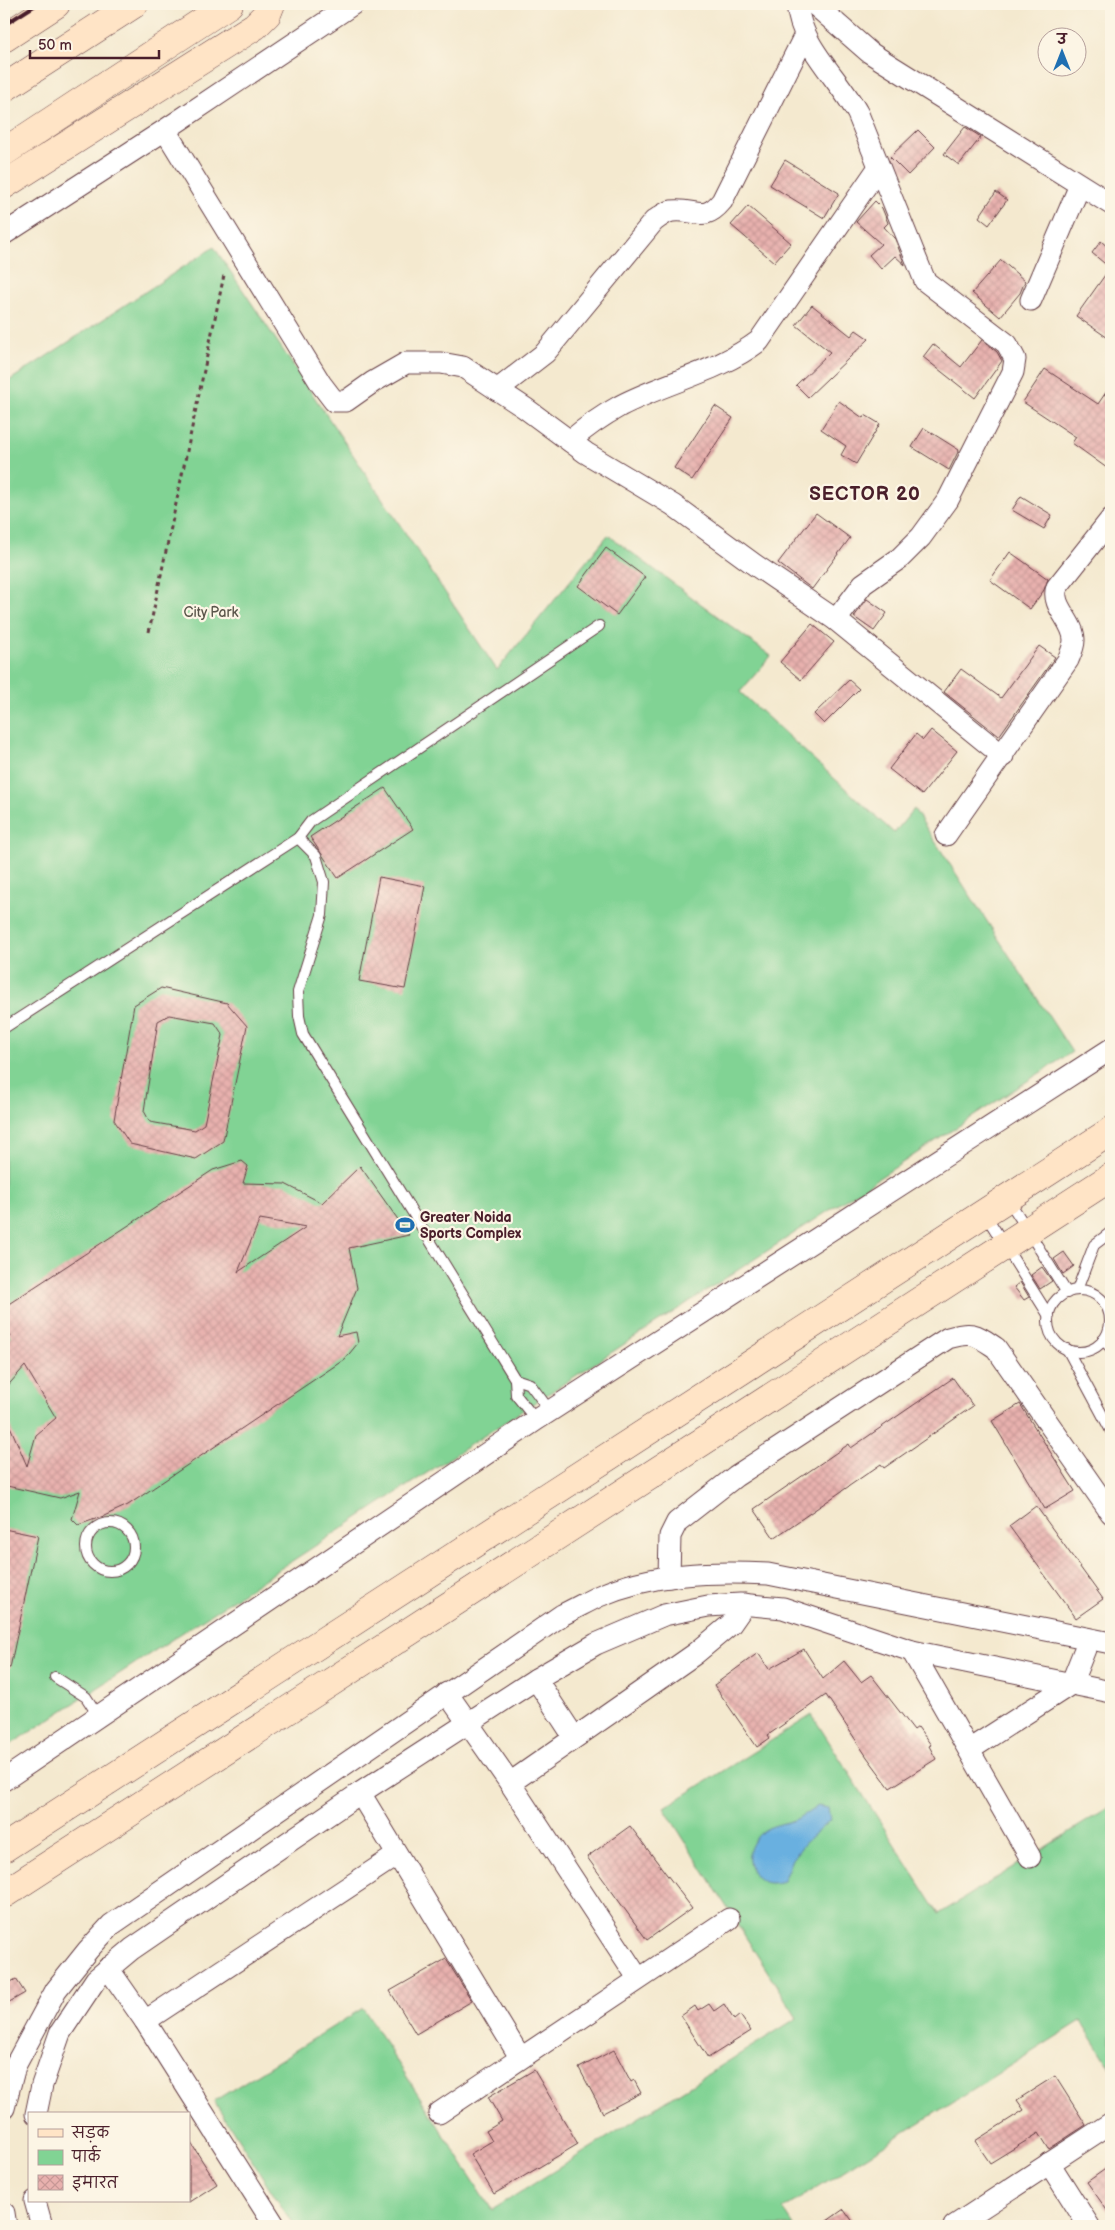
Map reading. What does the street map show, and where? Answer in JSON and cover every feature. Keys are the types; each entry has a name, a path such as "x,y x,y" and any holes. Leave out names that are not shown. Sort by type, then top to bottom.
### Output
{"street":[{"path":"4,38 56,4"},
{"path":"4,88 134,4"},
{"path":"4,152 229,4"},
{"path":"4,186 254,26 267,14 272,4"},
{"path":"4,234 165,130 353,4"},
{"path":"798,4 798,13 805,35 851,101 880,167 925,281 1007,344 1015,359 1013,372 948,500 921,538 900,558 863,584 836,620"},
{"path":"814,4 869,52 1111,204"},
{"path":"497,390 545,353 654,222 665,213 671,211 703,215 715,210 722,200 805,35"},
{"path":"165,130 321,384 334,401 346,401 372,382 406,363 441,363 463,367 618,474 673,505 755,565 836,620 1003,756"},
{"path":"570,441 585,428 621,406 740,355 759,341 880,167"},
{"path":"1031,300 1080,184"},
{"path":"946,835 1003,756 1068,660 1073,646 1072,630 1056,600 1055,593 1057,587 1111,519"},
{"path":"4,1780 543,1416 1111,1049"},
{"path":"4,1848 1111,1131"},
{"path":"4,1894 1111,1177"},
{"path":"669,1577 670,1536 677,1522 744,1470 948,1338 962,1334 976,1335 996,1348 1111,1513"},
{"path":"5,2100 15,2066 56,1990 88,1950 111,1926 562,1615 600,1596 650,1580 669,1577 731,1572 768,1574 1111,1644"},
{"path":"510,1783 718,1637 731,1624 745,1604"},
{"path":"36,2112 42,2085 60,2033 96,1979 108,1968 132,1949 360,1793 468,1722 596,1644 664,1615 708,1606 745,1604 784,1608 912,1652 1111,1692"},
{"path":"969,1750 1071,1684 1089,1639"},
{"path":"912,1652 1030,1857"},
{"path":"536,1680 574,1737"},
{"path":"447,1693 510,1783 638,1978"},
{"path":"360,1793 520,2057"},
{"path":"145,2021 397,1855"},
{"path":"439,2112 729,1919"},
{"path":"108,1968 145,2021 275,2226"},
{"path":"954,2226 1111,2123"},
{"path":"1049,2163 1089,2226"},
{"path":"35,2202 42,2226"},
{"path":"4,2213 6,2226"}],"lane":[{"path":"4,1028 298,838 311,821 599,626"},
{"path":"298,838 316,856 324,882 322,915 298,992 299,1016 303,1034 514,1379 516,1395 543,1416"},
{"path":"1007,1198 1016,1239 1048,1316"},
{"path":"984,1213 1016,1239 1072,1292"},
{"path":"1072,1292 1094,1245 1111,1232"},
{"path":"1087,1291 1096,1295 1104,1302 1110,1321 1108,1331 1096,1347 1076,1352 1058,1344 1048,1326 1048,1316 1058,1298 1072,1292 1087,1291"},
{"path":"1103,1340 1111,1348"},
{"path":"1066,1349 1111,1431"},
{"path":"514,1379 530,1384 543,1416"},
{"path":"112,1523 126,1529 134,1542 134,1549 128,1562 122,1568 106,1570 92,1562 86,1546 92,1531 105,1524 112,1523"},
{"path":"55,1677 86,1697 99,1717"}],"path":[{"path":"149,632 224,276"}],"green space":[{"name":"Greater Noida Sports Complex","path":"214,247 497,670 608,535 771,656 740,692 894,833 914,809 1072,1052 4,1749 4,384"},
{"path":"812,1715 939,1914 1111,1806 1111,2068 1081,2021 783,2209 794,2226 294,2226 214,2101 363,2008 492,2210 797,2018 664,1808"}],"water":[{"path":"818,1806 828,1808 830,1820 805,1843 792,1859 783,1881 772,1883 760,1880 752,1871 749,1859 749,1853 755,1840 768,1828 798,1818"}],"building":[{"path":"965,127 981,137 959,165 944,154"},
{"path":"918,130 935,147 908,175 890,157"},
{"path":"785,160 839,193 824,218 770,185"},
{"path":"996,192 1007,200 989,225 979,217"},
{"path":"875,201 882,208 888,223 884,227 895,239 905,265 895,256 881,269 869,255 881,244 856,222"},
{"path":"748,206 791,243 774,262 731,225"},
{"path":"1101,241 1111,250 1111,340 1076,316 1110,268 1092,253"},
{"path":"1001,260 1025,281 1020,293 1000,317 972,293"},
{"path":"812,305 851,336 856,330 869,339 808,397 796,385 830,352 796,325"},
{"path":"982,340 997,352 1002,361 975,398 923,357 933,344 961,367"},
{"path":"1045,369 1098,404 1111,385 1111,471 1072,443 1076,437 1023,402"},
{"path":"839,401 863,418 865,415 880,424 856,464 841,455 846,446 821,429"},
{"path":"715,406 733,418 692,480 674,468"},
{"path":"924,428 959,450 949,470 912,447"},
{"path":"1021,496 1052,515 1044,529 1012,510"},
{"path":"816,513 850,538 812,589 778,563"},
{"path":"606,548 645,577 617,615 578,586"},
{"path":"1010,552 1048,579 1044,590 1030,609 990,580"},
{"path":"867,599 887,613 874,631 854,617"},
{"path":"812,624 834,642 801,680 780,662"},
{"path":"1039,646 1055,657 999,736 944,692 961,669 1001,698"},
{"path":"849,680 859,689 824,724 814,714"},
{"path":"931,730 957,751 922,795 889,769 916,734 923,740"},
{"path":"385,788 413,829 338,878 310,837"},
{"path":"379,877 425,886 405,989 359,981"},
{"path":"161,988 227,1003 247,1026 223,1141 196,1159 130,1144 114,1120 134,1005","holes":["169,1015 215,1023 223,1035 204,1124 195,1130 150,1122 144,1111 158,1021"]},
{"path":"242,1161 248,1166 243,1183 285,1184 322,1203 360,1166 409,1235 349,1248 357,1288 337,1336 356,1332 358,1343 345,1359 128,1505 78,1525 72,1519 80,1491 60,1498 7,1486 4,1482 4,1412 27,1466 36,1435 56,1418 25,1366 4,1390 4,1344 11,1337 4,1328 4,1307 213,1170","holes":["260,1219 306,1227 238,1272"]},
{"path":"1064,1252 1074,1266 1063,1274 1054,1259"},
{"path":"1042,1267 1052,1281 1040,1289 1031,1275"},
{"path":"1020,1282 1029,1297 1024,1300 1014,1287"},
{"path":"953,1378 973,1406 884,1468 881,1464 774,1538 754,1509 849,1444 851,1448"},
{"path":"1020,1404 1075,1491 1045,1509 992,1421"},
{"path":"1036,1506 1103,1599 1076,1618 1009,1526"},
{"path":"4,1529 38,1536 10,1668 4,1667"},
{"path":"804,1649 823,1679 844,1661 861,1682 871,1675 914,1730 918,1727 931,1745 929,1746 936,1759 890,1788 826,1695 768,1735 770,1738 757,1747 714,1685 758,1653 769,1669"},
{"path":"630,1826 692,1908 647,1940 587,1857"},
{"path":"446,1959 472,2001 416,2034 390,1991"},
{"path":"16,1979 25,1993 4,2005 4,1986"},
{"path":"709,2004 714,2011 724,2004 734,2020 740,2015 751,2031 708,2058 681,2016 695,2006 698,2011"},
{"path":"614,2050 631,2082 634,2080 641,2093 603,2113 579,2068"},
{"path":"534,2070 578,2144 494,2194 470,2154 492,2141 486,2131 502,2121 488,2097"},
{"path":"1055,2076 1086,2125 1049,2149 1039,2133 990,2163 975,2141 1024,2110 1017,2100"},
{"path":"190,2142 217,2184 190,2201"},
{"path":"1111,2165 1111,2216 1087,2182"},
{"path":"844,2209 856,2226 820,2226"}],"railway":[{"path":"4,7 8,4"},
{"path":"4,25 37,4"}],"place":[{"name":"Greater Noida Sports Complex","path":"405,1225"}],"district":[{"name":"SECTOR 20","path":"865,494"}],"park label":[{"name":"City Park","path":"211,612"}]}
